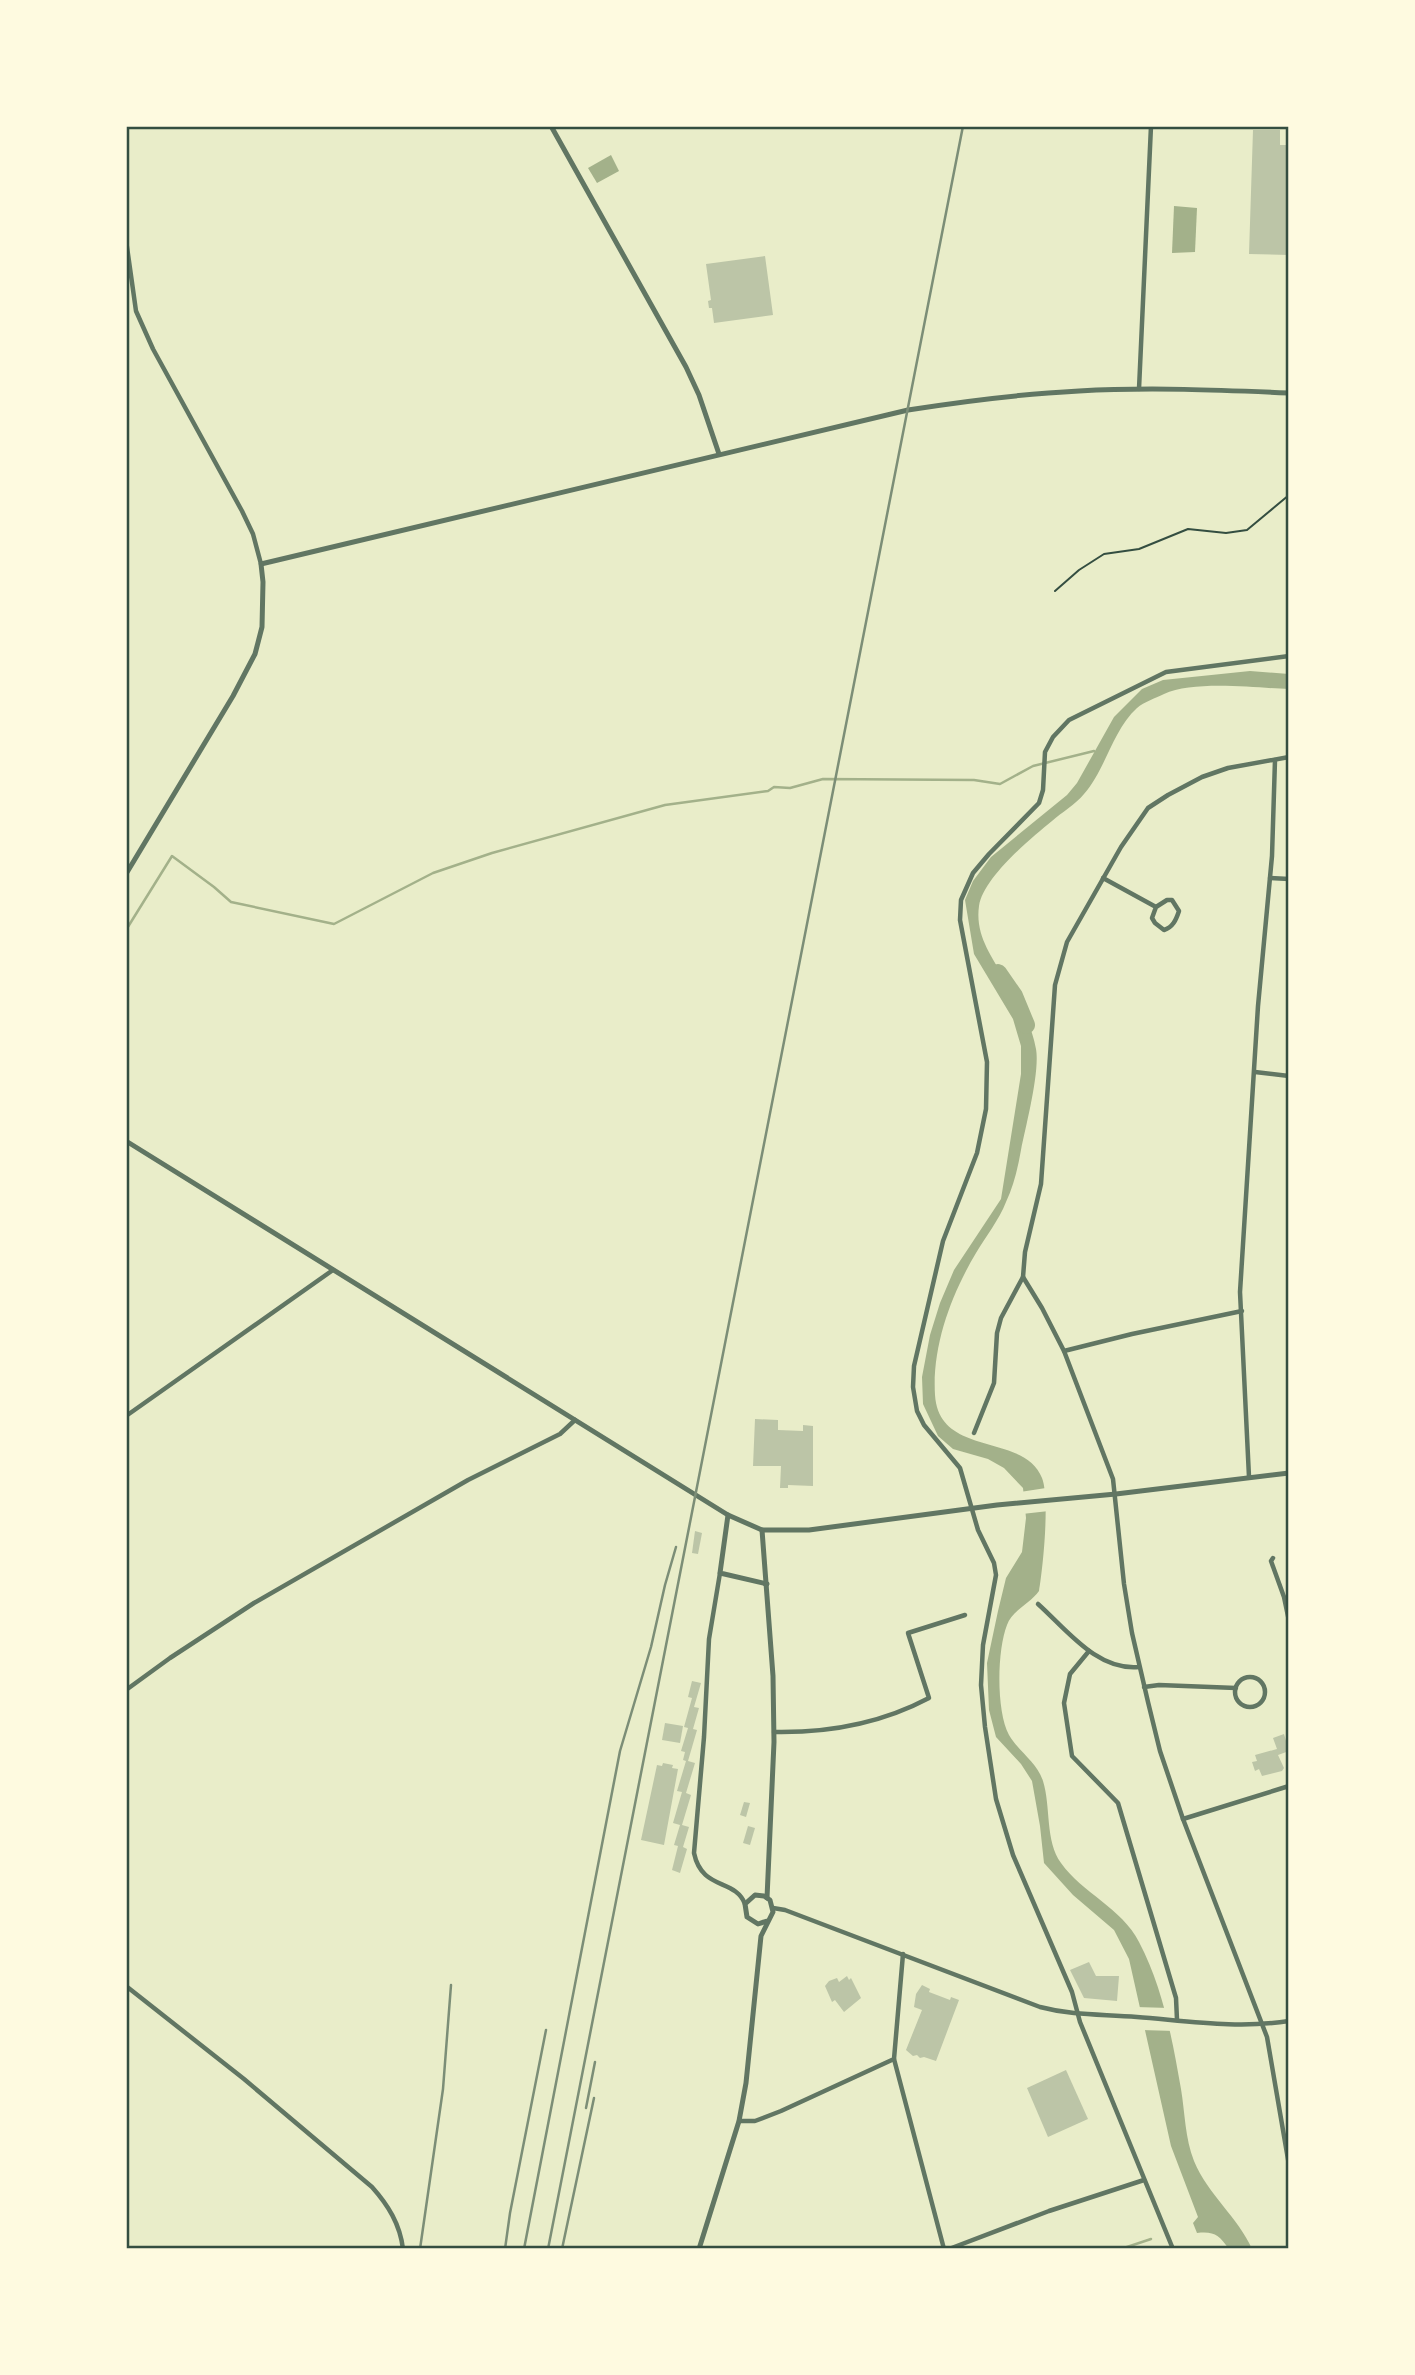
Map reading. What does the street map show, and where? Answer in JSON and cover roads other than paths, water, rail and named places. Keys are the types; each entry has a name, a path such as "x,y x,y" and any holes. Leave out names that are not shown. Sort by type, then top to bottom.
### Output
{"street":[{"path":"551,126 686,367 699,395 719,454"},
{"path":"1139,389 1151,126"},
{"path":"126,240 129,277 136,311 153,349 242,511 255,541 261,564 263,598 262,627 248,667 217,724 126,874"},
{"path":"261,564 908,410 1029,394 1139,389 1289,393"},
{"path":"1173,2249 1078,2015 1072,1992 1009,1846 996,1798 981,1685 982,1645 995,1569 992,1556 978,1530 960,1468 931,1435 917,1411 913,1387 914,1366 943,1241 977,1153 986,1110 987,1062 961,929 961,900 968,881 980,863 1039,803 1043,790 1045,752 1053,737 1069,720 1155,676 1176,670 1289,656"},
{"path":"974,1433 994,1383 997,1334 1001,1318 1023,1277 1041,1184 1055,985 1067,942 1141,816 1168,794 1193,780 1228,768 1289,757"},
{"path":"1249,1477 1240,1292 1258,1006 1270,878 1275,760"},
{"path":"1103,878 1156,907"},
{"path":"1270,878 1289,879"},
{"path":"1167,900 1176,904 1179,911 1177,919 1164,930 1152,918 1156,907 1167,900"},
{"path":"1255,1072 1289,1076"},
{"path":"126,1141 727,1515 762,1530 809,1530 972,1508 1289,1473"},
{"path":"126,1416 332,1270"},
{"path":"1023,1277 1063,1351 1108,1462 1116,1494 1124,1584 1139,1667 1160,1751 1183,1819 1262,2025 1275,2079 1289,2165"},
{"path":"1063,1351 1242,1311"},
{"path":"126,1690 254,1603 468,1480 560,1434 575,1420"},
{"path":"727,1515 709,1639 694,1853 704,1874 716,1883 738,1892 745,1904 747,1917 758,1924 761,1936"},
{"path":"699,2249 739,2120 746,2083 761,1936 773,1908 766,1885 774,1732 773,1676 762,1530"},
{"path":"1273,1558 1271,1562 1284,1597 1289,1621"},
{"path":"720,1573 766,1584"},
{"path":"1038,1604 1089,1651 1116,1667 1139,1667"},
{"path":"774,1732 852,1727 908,1709 929,1698 908,1633 965,1615"},
{"path":"1089,1651 1070,1674 1064,1703 1072,1756 1105,1788 1122,1812 1176,1998 1175,2020"},
{"path":"1255,1678 1261,1681 1265,1694 1258,1705 1250,1707 1242,1705 1237,1699 1236,1688 1241,1679 1255,1678"},
{"path":"1144,1687 1159,1685 1236,1688"},
{"path":"1183,1819 1289,1786"},
{"path":"760,1895 766,1885"},
{"path":"745,1904 751,1897 760,1895 768,1898"},
{"path":"773,1908 785,1910 1040,2007 1078,2015 1237,2026 1289,2021"},
{"path":"758,1924 767,1921"},
{"path":"903,1954 894,2059 947,2249 1037,2215 1144,2180"},
{"path":"126,1986 244,2079 372,2187 387,2203 395,2219 403,2249"},
{"path":"739,2120 755,2121 781,2111 894,2059"}],"waterway":[{"path":"126,930 172,856 231,902 334,924 433,873 492,853 665,805 768,791 774,787 790,788 823,779 974,780 1000,784 1033,766 1094,751"},
{"path":"998,973 1014,996 1026,1025"},
{"path":"1121,2249 1151,2239"}],"railway":[{"path":"548,2249 963,126"},
{"path":"524,2249 620,1751 651,1647 676,1547"},
{"path":"420,2249 443,2089 451,1985"},
{"path":"505,2249 546,2030"},
{"path":"586,2108 595,2062"},
{"path":"562,2249 594,2098"}]}
